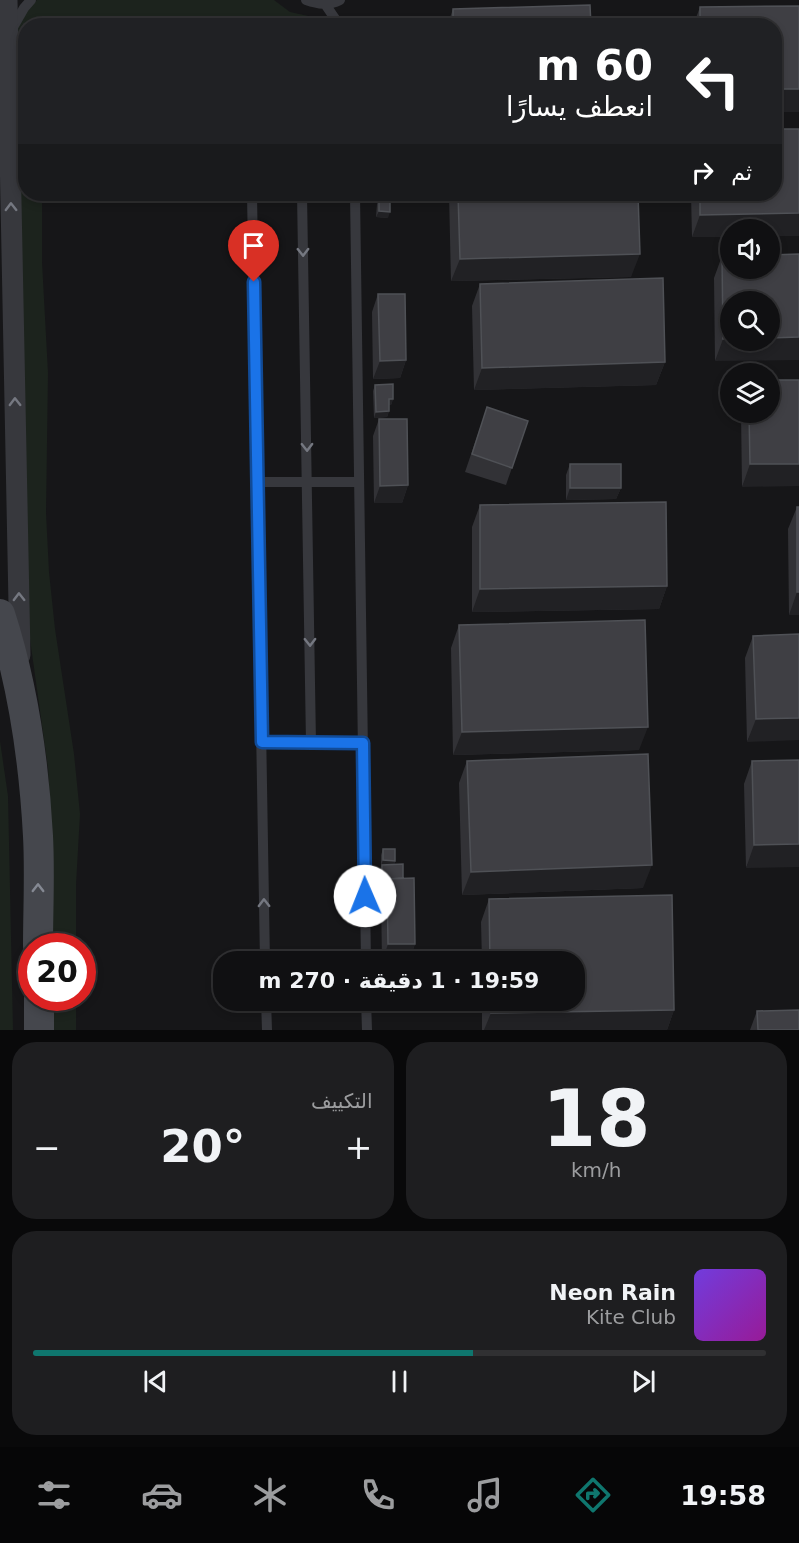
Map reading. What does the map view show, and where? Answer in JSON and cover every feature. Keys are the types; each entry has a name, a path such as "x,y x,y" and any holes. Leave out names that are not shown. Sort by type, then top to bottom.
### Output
{"main road":[{"path":"0,614 21,697 32,767 38,837 38,933"},
{"path":"39,1011 39,1030"}],"street":[{"path":"8,0 21,697"}],"lane":[{"path":"8,37 14,22 31,0"},
{"path":"306,0 325,4 340,0"},
{"path":"325,4 335,18"},
{"path":"252,201 265,951"},
{"path":"303,201 311,743"},
{"path":"355,201 366,951"},
{"path":"257,482 359,482"},
{"path":"262,742 363,743"},
{"path":"266,1011 267,1030"},
{"path":"366,1011 367,1030"}],"shaded area":[{"path":"37,0 274,0 290,12 314,18 21,18"},
{"path":"18,23 18,166 15,28"},
{"path":"19,201 42,201 42,262 48,373 46,513 55,629 74,754 80,814 76,933 51,933 48,768 28,625"},
{"path":"0,741 8,796 13,1030 0,1030"},
{"path":"51,1011 76,1011 76,1030 51,1030"}],"building":[{"path":"590,5 591,18 453,18 453,9"},
{"path":"799,6 799,89 782,89 782,18 700,18 700,7"},
{"path":"782,129 799,129 799,213 700,215 700,201 782,201"},
{"path":"379,201 390,201 390,212 379,211"},
{"path":"458,201 638,201 640,254 460,259"},
{"path":"799,254 799,337 780,338 780,291 722,291 722,279 780,279 780,255"},
{"path":"663,278 665,362 482,368 480,284"},
{"path":"378,294 405,294 406,360 380,361"},
{"path":"780,380 799,380 799,464 750,464 749,423 780,423"},
{"path":"393,384 393,399 389,399 389,411 376,412 375,385"},
{"path":"487,407 528,421 512,468 472,454"},
{"path":"379,419 407,419 408,485 380,486"},
{"path":"570,464 621,464 621,488 570,488"},
{"path":"666,502 667,586 480,589 480,505"},
{"path":"797,507 799,507 799,592 797,592"},
{"path":"645,620 648,727 462,732 459,625"},
{"path":"799,634 799,718 756,719 753,636"},
{"path":"648,754 652,865 471,872 467,761"},
{"path":"799,760 799,844 754,845 752,761"},
{"path":"383,849 395,849 395,861 383,860"},
{"path":"403,864 403,878 382,881 382,865"},
{"path":"414,878 415,944 388,944 387,879"},
{"path":"672,895 674,1010 491,1013 491,1011 585,1011 585,951 490,951 489,899"},
{"path":"799,1010 799,1030 758,1030 757,1011"}],"route":[{"path":"254,282 262,742 363,743 365,896"}]}
